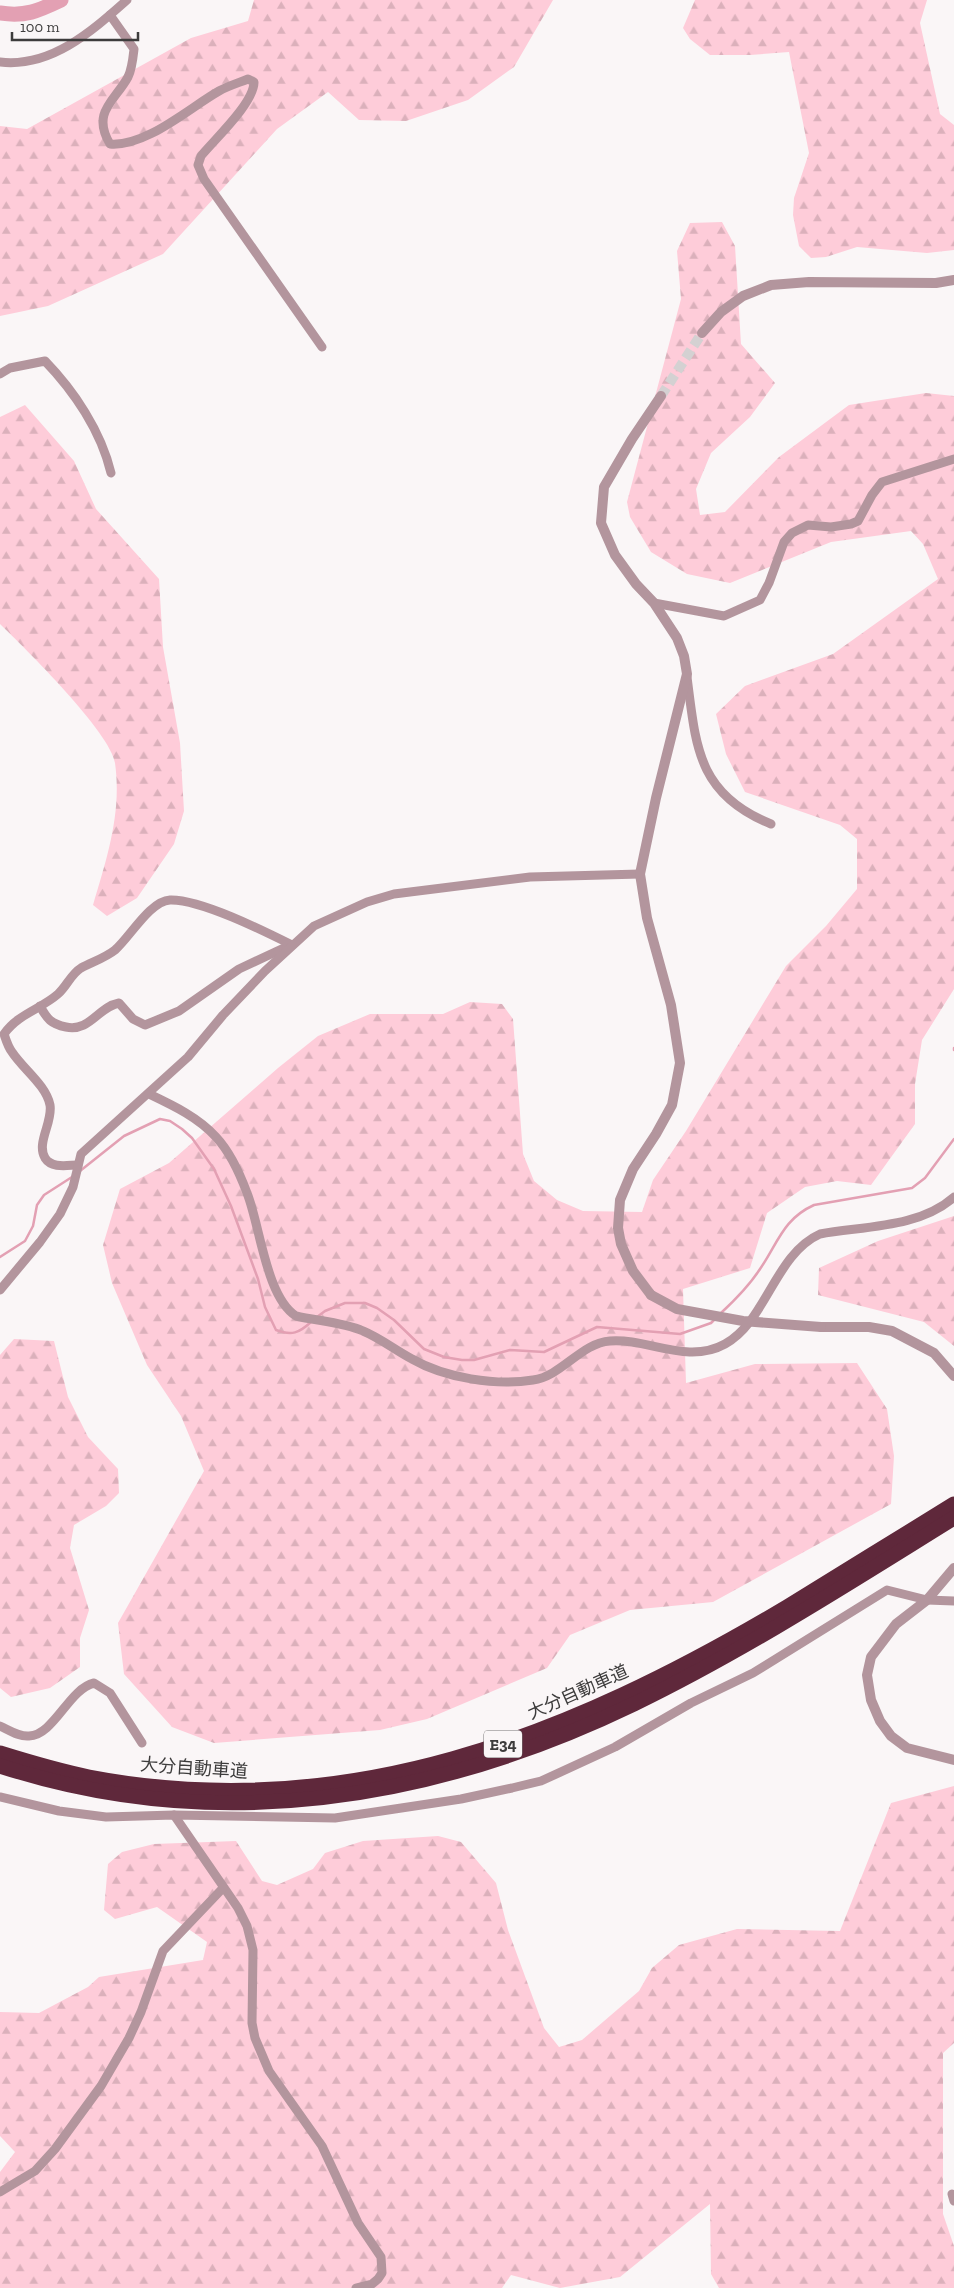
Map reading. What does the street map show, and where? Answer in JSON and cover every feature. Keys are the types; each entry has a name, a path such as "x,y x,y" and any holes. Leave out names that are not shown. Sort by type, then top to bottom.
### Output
{"highway":[{"name":"大分自動車道","path":"0,1753 89,1777 149,1786 258,1791 380,1778 449,1761 496,1747 552,1726 643,1684 786,1608 954,1504"},
{"name":"大分自動車道","path":"0,1766 37,1778 86,1789 146,1799 257,1804 318,1799 381,1789 451,1774 556,1738 632,1704 792,1618 954,1518"}],"street":[{"path":"0,62 22,62 48,57 78,40 127,0"},
{"path":"110,15 134,49 128,76 106,108 102,126 110,144 136,140 156,130 221,90 248,78 254,82 254,89 248,100 201,156 198,165 204,178 322,347"},
{"path":"702,333 721,312 743,296 771,285 809,282 936,284 954,280"},
{"path":"0,374 10,368 45,361 65,383 91,422 108,461 111,473"},
{"path":"660,396 604,487 601,523 615,555 636,584 654,603 677,638 684,656 696,742 710,778 744,811 770,824"},
{"path":"654,603 724,616 760,600 769,583 784,542 792,533 808,525 830,527 858,521 872,495 882,482 954,459"},
{"path":"687,674 651,819 640,874 647,918 671,1005 680,1063 672,1105 633,1169 620,1200 618,1228 622,1244 633,1271 651,1295 677,1309 743,1321 821,1327 869,1327 892,1331 934,1353 954,1374"},
{"path":"0,1290 40,1242 60,1214 73,1187 81,1154 188,1057 223,1016 292,945 315,926 367,902 394,894 530,877 640,874"},
{"path":"78,1165 56,1165 49,1163 45,1158 42,1150 50,1113 48,1100 11,1050 4,1034 9,1027 23,1015 61,992 79,969 112,952 153,908 169,900 210,909 292,945"},
{"path":"40,1006 48,1020 54,1024 78,1029 92,1021 110,1005 119,1003 134,1019 145,1025 179,1011 248,964 292,945"},
{"path":"148,1094 175,1106 200,1122 216,1136 232,1160 248,1195 270,1273 290,1312 296,1316 360,1329 413,1360 458,1376 483,1380 507,1382 536,1380 561,1369 596,1345 608,1341 630,1341 661,1350 699,1353 725,1344 743,1330 797,1251 808,1240 820,1234 905,1221 934,1211 954,1197"},
{"path":"954,1568 928,1600 896,1624 871,1657 867,1675 871,1700 880,1721 891,1736 907,1748 954,1760"},
{"path":"0,1797 59,1811 106,1817 174,1815 335,1818 461,1799 541,1781 615,1747 691,1703 753,1672 887,1590 928,1600 954,1601"},
{"path":"0,1726 19,1735 30,1736 47,1727 84,1688 94,1683 110,1694 142,1743"},
{"path":"174,1815 238,1908 248,1926 253,1950 252,2023 255,2038 270,2071 322,2146 358,2223 381,2258 382,2273 378,2279 372,2284 356,2288"},
{"path":"0,2192 34,2171 55,2150 101,2086 129,2038 141,2012 163,1951 223,1888"}],"green space":[{"path":"254,0 553,0 514,67 468,100 406,121 359,120 328,92 277,129 163,254 48,306 0,316 0,126 27,129 191,38 248,21"},
{"path":"695,0 927,0 920,23 940,114 954,125 954,250 927,253 857,247 826,257 811,258 799,246 793,215 794,198 809,153 789,52 750,55 710,55 690,39 683,28"},
{"path":"722,222 735,246 741,344 775,383 750,417 711,453 696,489 700,515 725,512 779,457 849,405 926,393 954,396 954,989 922,1040 915,1084 915,1124 871,1185 837,1181 805,1187 767,1213 750,1268 683,1289 686,1383 755,1364 857,1363 887,1409 894,1456 891,1504 713,1602 630,1610 570,1635 547,1668 427,1719 380,1730 214,1743 172,1727 124,1674 118,1623 204,1471 181,1416 147,1365 112,1283 103,1245 120,1189 169,1163 278,1068 318,1036 370,1014 443,1014 470,1002 502,1004 513,1019 523,1154 534,1181 557,1200 583,1211 642,1212 653,1180 686,1131 786,966 826,926 857,889 857,839 840,825 745,792 726,754 716,714 745,686 833,654 938,579 923,544 911,531 831,542 730,583 687,574 651,552 630,517 627,502 681,299 677,251 690,223"},
{"path":"25,405 74,461 96,509 159,579 163,647 180,743 184,811 174,844 137,898 107,916 93,905 108,853 115,818 117,782 115,763 110,749 99,732 65,691 0,624 0,417"},
{"path":"954,1216 954,1346 924,1322 818,1295 819,1268 878,1241"},
{"path":"14,1339 54,1341 68,1397 88,1437 118,1469 119,1493 106,1506 74,1525 70,1548 89,1610 80,1638 80,1667 50,1688 11,1697 0,1688 0,1355"},
{"path":"954,1786 954,2043 943,2053 943,2214 954,2246 954,2288 719,2288 711,2274 710,2204 620,2277 560,2288 511,2275 502,2288 0,2288 0,2172 15,2152 0,2136 0,2012 39,2013 88,1987 99,1977 203,1960 207,1942 157,1907 115,1919 104,1910 108,1864 122,1852 154,1844 236,1841 262,1881 277,1885 313,1869 325,1853 363,1841 438,1836 461,1842 496,1883 508,1930 544,2028 559,2047 582,2040 639,1991 652,1968 679,1945 737,1929 840,1931 891,1803"}],"waterway":[{"path":"0,13 24,14 61,0"},
{"path":"80,1171 124,1136 160,1119 170,1121 192,1138 214,1169 231,1206 258,1279 265,1307 276,1330 291,1333 303,1329 311,1322"},
{"path":"721,1313 751,1281 782,1232 795,1217 814,1205 912,1188 925,1178 954,1139"},
{"path":"0,1257 25,1241 33,1226 37,1205 44,1195 72,1177"},
{"path":"317,1317 325,1311 345,1303 365,1303 377,1308 394,1320 424,1349 444,1357 462,1360 474,1360 510,1350 544,1352 597,1327 680,1334 711,1323 715,1319"}],"tunnel":[{"path":"661,396 702,333"}]}
